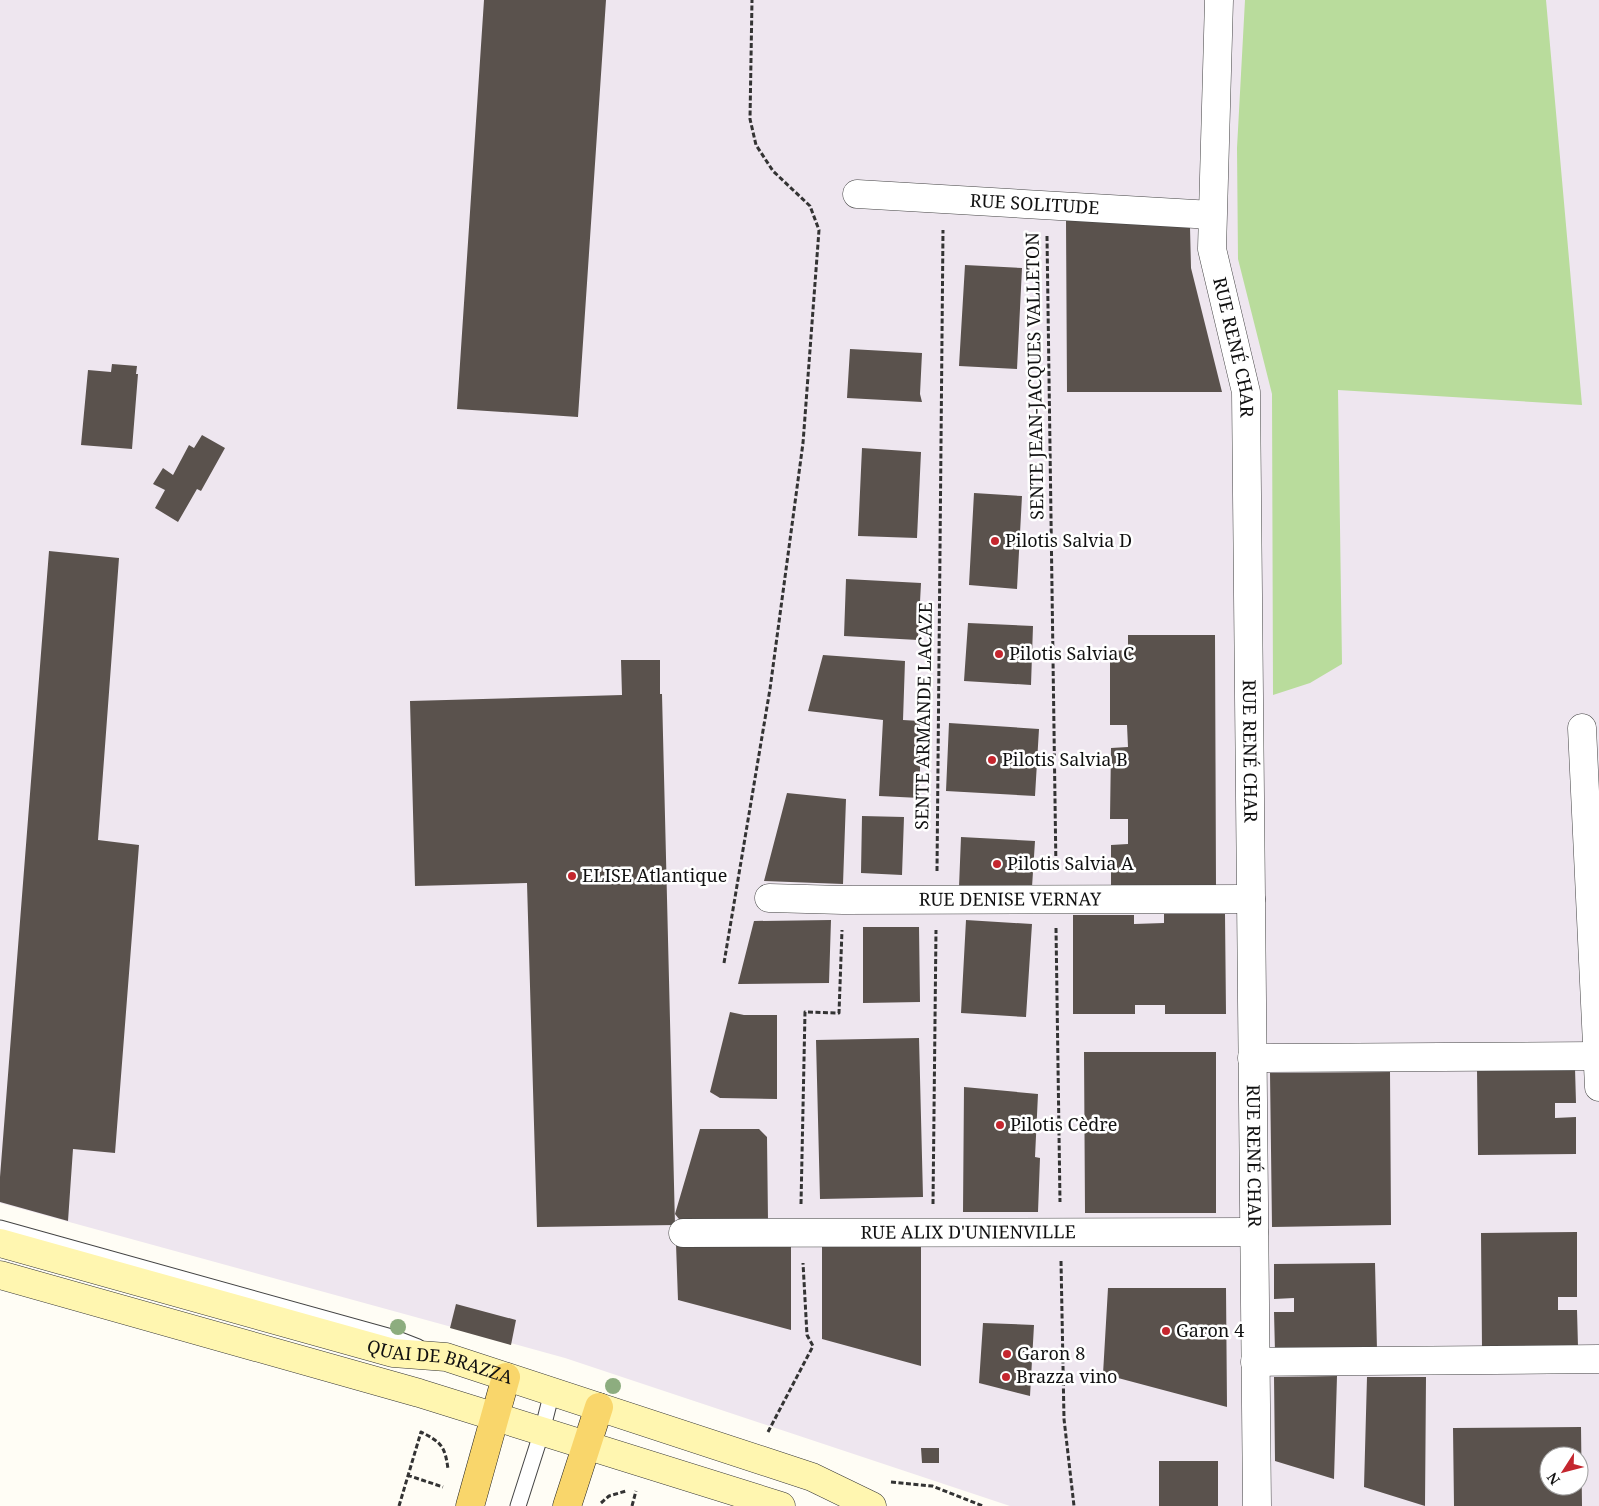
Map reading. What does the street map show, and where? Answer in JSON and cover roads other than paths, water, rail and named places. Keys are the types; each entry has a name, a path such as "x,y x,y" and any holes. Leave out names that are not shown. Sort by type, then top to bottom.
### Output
{"main road":[{"name":"QUAI DE BRAZZA","path":"0,1243 393,1352 446,1357 812,1477 872,1506"},
{"name":"QUAI DE BRAZZA","path":"0,1276 418,1393 781,1506"},
{"path":"470,1506 506,1377"},
{"path":"567,1506 599,1407"}],"street":[{"name":"RUE RENÉ CHAR","path":"1219,0 1212,249 1246,392 1257,1506"},
{"name":"RUE SOLITUDE","path":"857,194 1212,215"},
{"path":"1582,728 1599,1087"},
{"name":"RUE DENISE VERNAY","path":"769,898 843,900 1251,899"},
{"path":"1252,1058 1598,1056"},
{"name":"RUE ALIX D'UNIENVILLE","path":"683,1233 1254,1232"},
{"path":"1255,1362 1599,1359"}],"lane":[{"path":"0,1228 395,1338 446,1357"},
{"path":"518,1506 542,1432 552,1392"}],"place":[{"name":"Pilotis Salvia D","path":"995,541"},
{"name":"Pilotis Salvia C","path":"999,654"},
{"name":"Pilotis Salvia B","path":"992,760"},
{"name":"Pilotis Salvia A","path":"997,864"},
{"name":"ELISE Atlantique","path":"572,876"},
{"name":"Pilotis Cèdre","path":"1000,1125"},
{"name":"Garon 4","path":"1166,1331"},
{"name":"Garon 8","path":"1007,1354"},
{"name":"Brazza vino","path":"1006,1377"}]}
